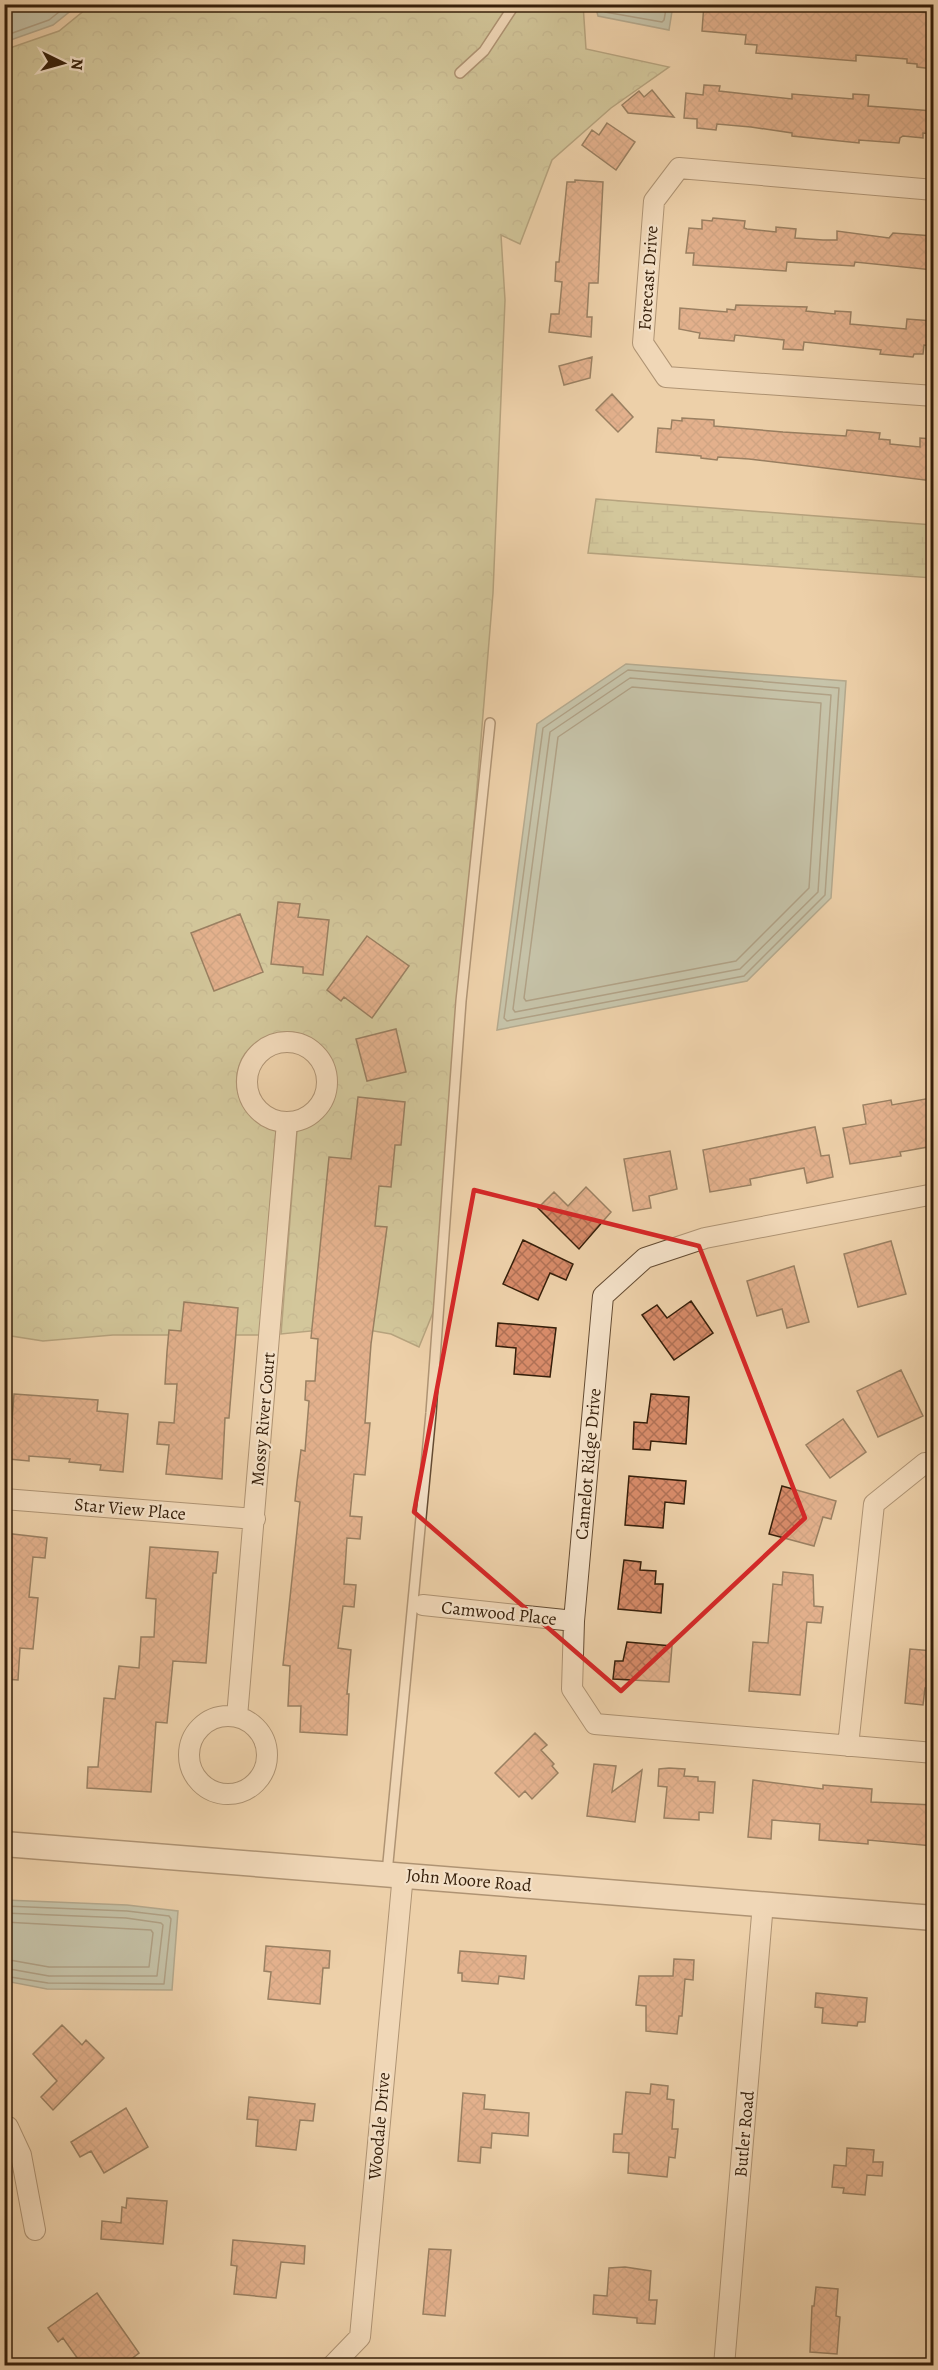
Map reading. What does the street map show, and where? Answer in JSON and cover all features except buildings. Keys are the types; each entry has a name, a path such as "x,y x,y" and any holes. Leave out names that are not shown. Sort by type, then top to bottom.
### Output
{"street":[{"name":"Forecast Drive","path":"933,190 680,168 654,201 643,344 666,377 933,396"},
{"path":"288,1041 300,1044 312,1051 321,1062 326,1074 326,1088 322,1101 313,1112 301,1120 287,1122 263,1115 248,1094 246,1082 248,1069 259,1053 275,1043 288,1041"},
{"name":"Mossy River Court","path":"237,1717 287,1122"},
{"name":"Camelot Ridge Drive","path":"933,1194 705,1238 645,1258 603,1296 574,1621 572,1689 595,1724 933,1753"},
{"path":"848,1746 874,1504 925,1463 933,1464"},
{"name":"Star View Place","path":"4,1499 255,1519"},
{"name":"Camwood Place","path":"423,1605 574,1621"},
{"path":"224,1716 237,1717 253,1725 265,1740 266,1765 261,1776 242,1792 230,1795 217,1793 205,1787 195,1777 190,1765 189,1751 192,1738 200,1727 211,1720 224,1716"},
{"name":"John Moore Road","path":"4,1844 933,1918"},
{"name":"Woodale Drive","path":"332,2366 360,2337 395,1874"},
{"name":"Butler Road","path":"724,2366 763,1903"},
{"path":"4,2127 8,2127 21,2155 35,2230"}],"lane":[{"path":"460,73 484,51 515,4"},
{"path":"395,1874 461,1001 490,723"}],"highlighted area":[{"path":"474,1190 699,1246 805,1518 621,1691 414,1512"}],"green space":[{"path":"583,4 586,49 669,67 611,108 552,160 520,244 501,235 505,300 493,593 434,1310 419,1347 391,1334 351,1327 281,1334 297,1130 319,1120 332,1104 336,1085 333,1066 323,1049 308,1037 289,1032 266,1037 253,1045 241,1061 237,1077 239,1097 244,1106 257,1121 276,1130 260,1335 113,1335 43,1341 5,1335 4,50 59,31 91,5"},
{"path":"596,499 933,525 933,578 588,553"}],"water":[{"path":"4,5 78,5 53,25 5,42"},
{"path":"595,5 673,5 669,30 598,16"},
{"path":"626,664 846,681 831,898 747,981 497,1030 537,724"},
{"path":"5,1900 127,1905 178,1911 172,1990 47,1989 5,1981"}]}
